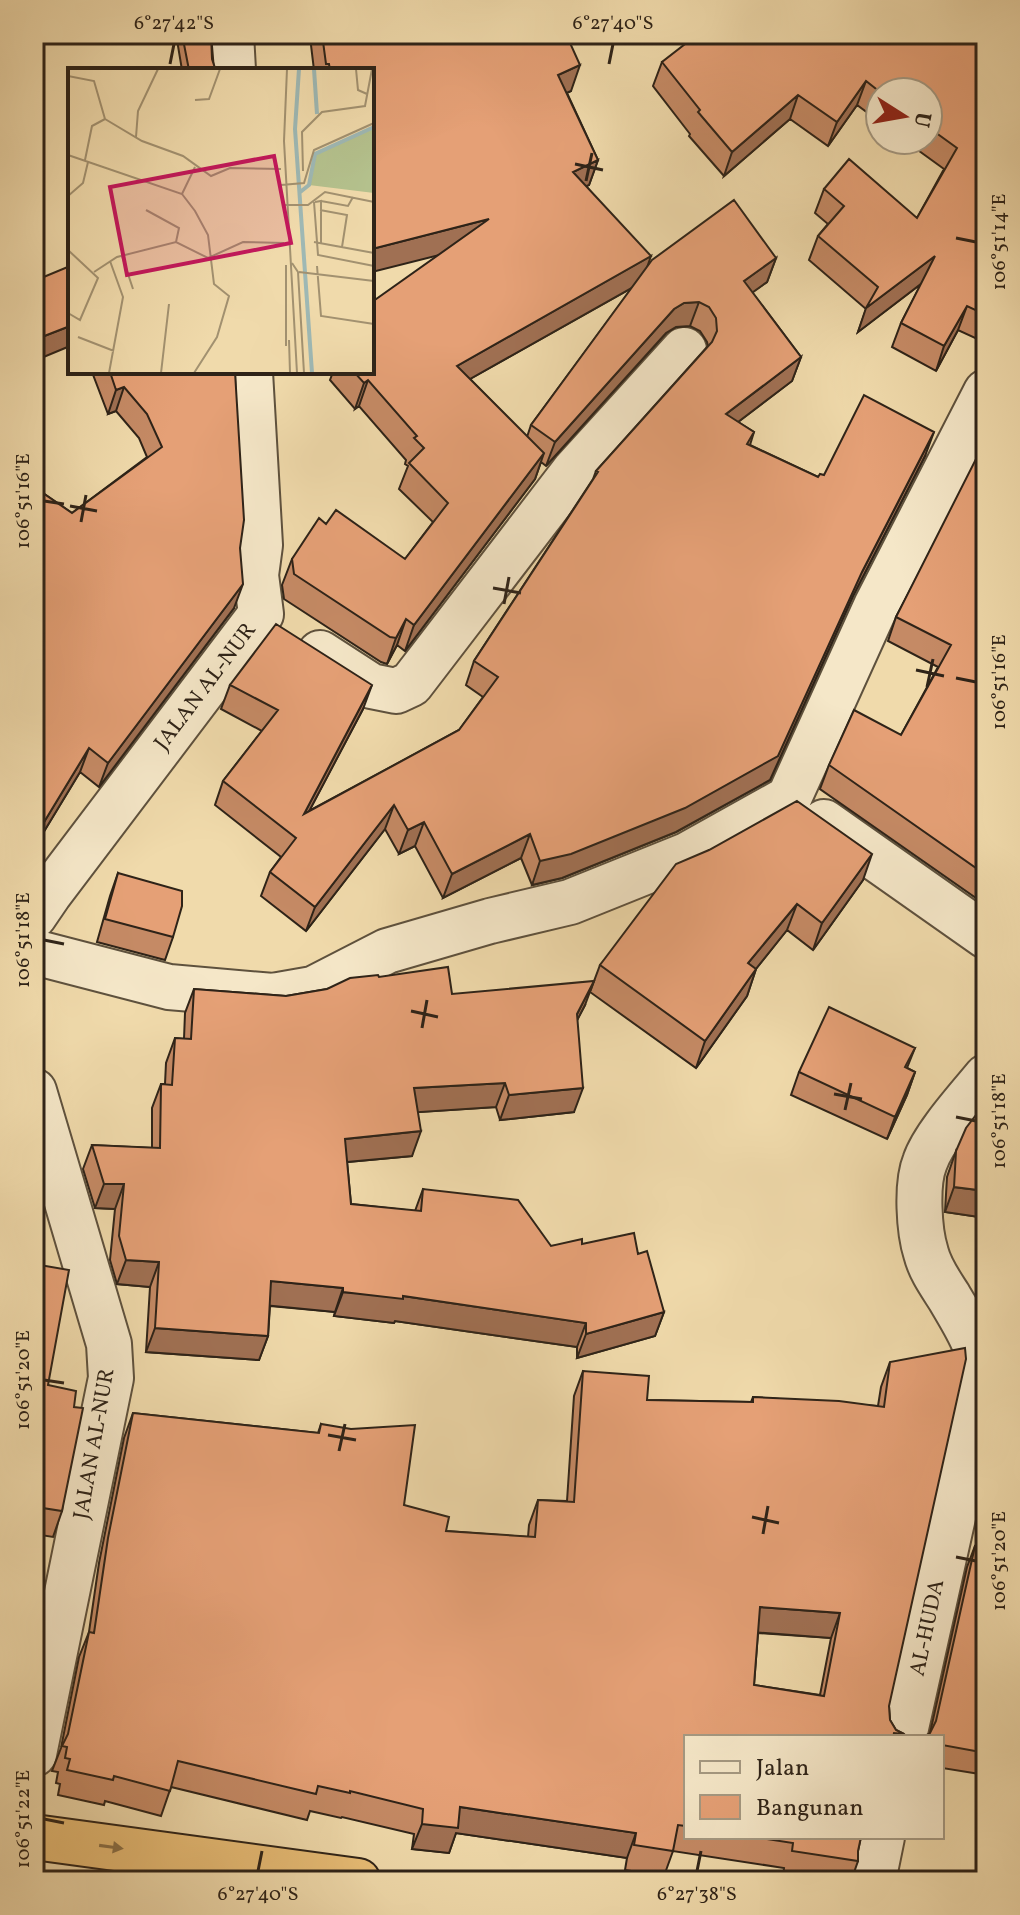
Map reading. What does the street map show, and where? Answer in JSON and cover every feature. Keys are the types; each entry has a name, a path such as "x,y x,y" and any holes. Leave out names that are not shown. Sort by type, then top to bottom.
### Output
{"highway":[{"path":"34,1837 358,1881"}],"street":[{"path":"231,34 233,68"},
{"path":"261,614 371,686 396,691 411,684 575,470 684,350"},
{"name":"JALAN AL-NUR","path":"34,916 261,614 256,575 260,545 250,374"},
{"path":"34,952 169,987 273,996 313,989 387,951 570,902 687,855 789,798 876,606 986,392"},
{"path":"789,798 986,936"},
{"name":"AL-HUDA","path":"904,1735 982,1387 981,1364 970,1307 935,1275 926,1254 920,1220 922,1176 924,1163 937,1140 986,1077"},
{"name":"JALAN AL-NUR","path":"34,1091 109,1344 111,1378 34,1754"},
{"path":"873,1881 882,1839"}],"building":[{"path":"182,34 211,34 215,68 189,68"},
{"path":"322,34 566,34 580,65 558,75 598,160 573,172 651,256 457,366 544,453 414,625 406,619 396,638 294,574 292,559 319,518 326,524 336,510 405,559 448,503 409,463 424,448 414,438 417,436 368,380 364,383 356,374 374,374 374,301 489,219 374,248 374,68 330,68 326,64"},
{"path":"698,34 986,34 986,315 967,306 944,346 901,323 935,256 866,308 878,287 818,236 844,206 824,189 849,159 917,218 957,148 944,139 944,76 864,76 864,84 837,122 798,95 732,152 662,62"},
{"path":"734,200 776,258 744,281 801,357 726,414 754,432 747,444 818,477 824,475 864,395 934,432 862,572 778,756 685,808 571,854 540,861 530,834 452,874 424,822 408,830 394,805 315,907 270,872 296,838 223,781 278,710 230,685 276,624 372,685 304,814 459,730 498,677 474,661 596,471 712,342 717,331 716,318 709,307 699,302 684,303 674,309 555,442 531,425 652,260"},
{"path":"68,267 68,327 34,340 34,281"},
{"path":"111,374 235,374 244,520 240,548 243,584 108,763 89,748 38,832 34,830 34,487 72,513 162,447 147,414 124,387 116,390"},
{"path":"986,450 986,875 829,765 854,710 901,735 951,645 896,617 978,455 982,457"},
{"path":"797,801 872,854 822,923 797,904 748,963 756,969 705,1041 600,965 676,864 709,850"},
{"path":"118,873 182,891 182,906 173,937 105,919"},
{"path":"448,967 452,994 594,981 577,1014 583,1088 509,1095 505,1083 414,1088 421,1131 345,1139 351,1204 421,1211 423,1189 518,1200 551,1246 582,1239 582,1244 634,1233 638,1254 647,1251 664,1312 586,1334 586,1323 403,1296 403,1299 343,1292 343,1288 271,1281 268,1336 155,1328 159,1262 126,1260 119,1236 124,1184 104,1184 92,1145 160,1148 161,1084 172,1085 175,1038 191,1039 194,989 286,996 327,989 350,978"},
{"path":"829,1007 915,1048 905,1067 915,1072 895,1117 799,1072"},
{"path":"986,1102 986,1191 954,1187 956,1151 966,1128"},
{"path":"34,1264 69,1270 48,1385 76,1391 74,1407 83,1408 62,1511 36,1507 34,1520"},
{"path":"965,1348 966,1359 889,1706 890,1720 896,1730 904,1734 684,1735 684,1826 678,1825 673,1851 634,1845 636,1833 460,1807 458,1828 422,1824 423,1809 318,1786 316,1794 178,1761 170,1791 114,1776 113,1780 67,1770 70,1759 65,1758 67,1747 62,1746 68,1734 89,1632 94,1633 108,1538 133,1413 319,1433 321,1424 351,1429 415,1425 404,1505 449,1517 446,1531 535,1537 538,1500 574,1502 583,1371 649,1376 647,1400 753,1402 753,1397 839,1401 884,1407 890,1362","holes":["760,1607 840,1613 824,1696 754,1685"]},
{"path":"975,1546 986,1548 986,1753 944,1745 944,1735 926,1735 936,1721"},
{"path":"34,1620 40,1621 34,1649"},
{"path":"766,1839 861,1839 858,1861 792,1851 793,1843"}]}
